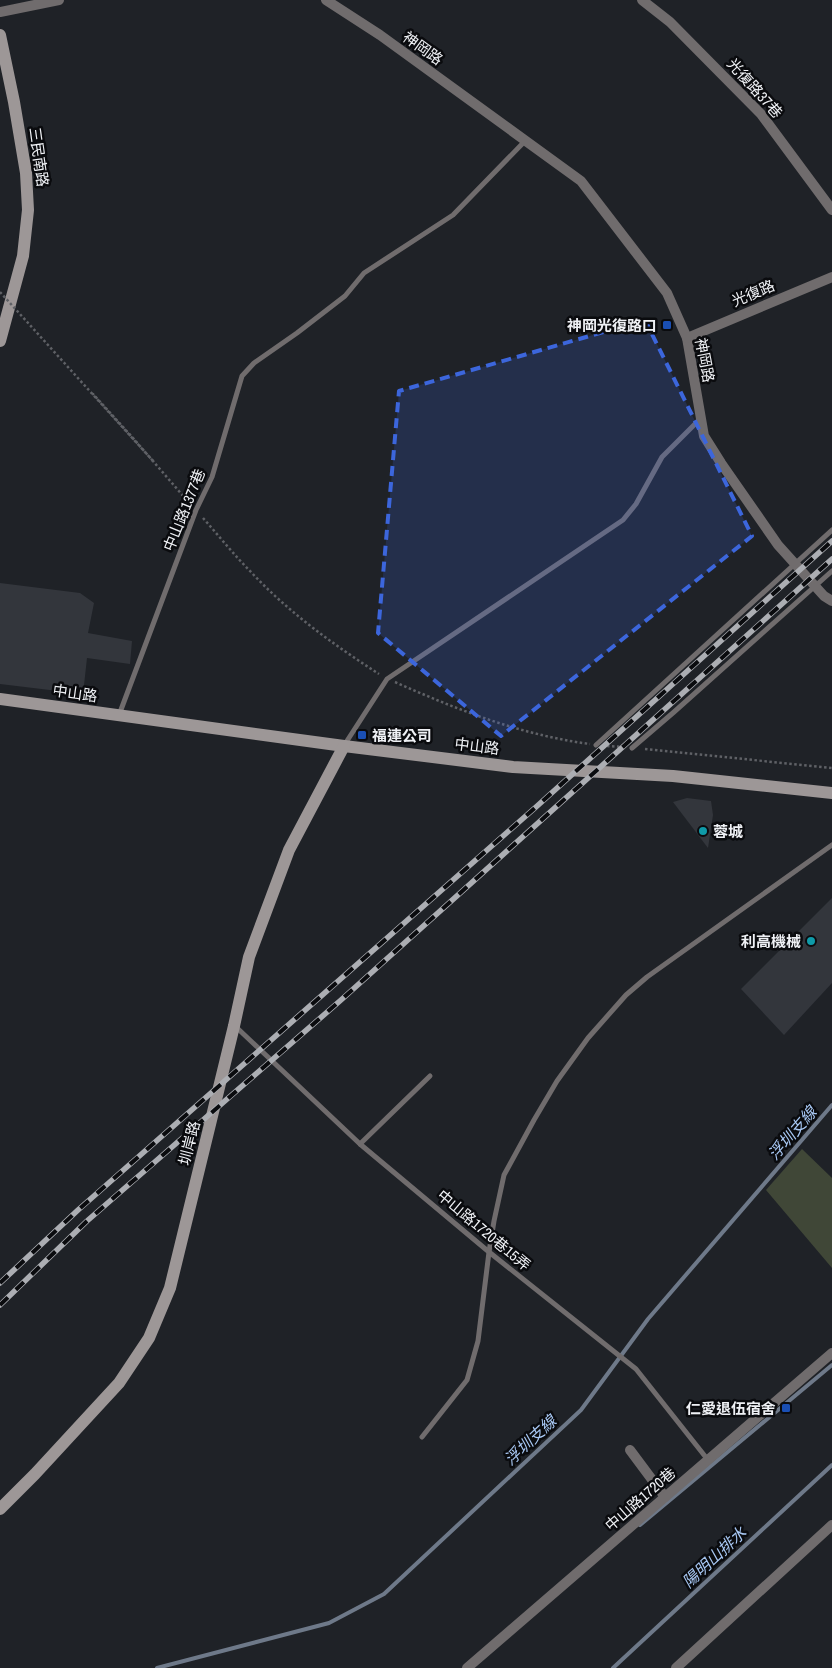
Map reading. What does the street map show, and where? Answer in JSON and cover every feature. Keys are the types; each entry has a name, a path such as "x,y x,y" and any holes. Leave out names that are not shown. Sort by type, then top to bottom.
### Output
{"street":[{"path":"0,12 60,0"},
{"name":"神岡路","path":"326,0 380,35 581,181 667,293 687,338 704,436 778,545 815,587 824,596 832,600"},
{"name":"光復路37巷","path":"642,0 670,22 761,114 832,210"},
{"name":"三民南路","path":"0,35 26,173 28,210 23,256 0,341"},
{"name":"光復路","path":"687,338 795,292 831,279"},
{"name":"中山路","path":"0,699 513,767 673,776 832,793"},
{"name":"圳岸路","path":"0,1510 118,1384 149,1338 170,1288 249,957 289,850 344,746"},
{"name":"中山路1720巷","path":"467,1668 832,1353"},
{"path":"630,1450 665,1497"},
{"path":"676,1668 832,1525"}],"lane":[{"name":"中山路1377巷","path":"119,716 196,510 212,477 242,376 254,363 345,296 364,273 454,215 525,141"},
{"path":"344,746 387,679 623,520 636,504 662,457 701,418"},
{"path":"596,745 832,530"},
{"path":"632,748 832,571"},
{"path":"422,1437 467,1380 478,1341 489,1252 504,1175 557,1081 588,1038 626,995 647,977 832,845"},
{"name":"中山路1720巷15弄","path":"234,1026 360,1144 489,1252 636,1369 709,1460"},
{"path":"360,1144 430,1076"}],"path":[{"path":"0,292 154,462"},
{"path":"154,462 93,394 252,574 290,608 346,653 387,679 470,713 525,732 567,741 832,768"}],"highlighted area":[{"path":"645,320 752,536 501,736 378,633 399,391"}],"green space":[{"path":"802,1149 832,1178 832,1268 766,1190"}],"building":[{"path":"0,583 80,593 94,603 88,633 132,641 130,664 87,658 83,694 0,684"},
{"name":"蓉城","path":"687,798 711,801 713,815 708,848 673,802"},
{"name":"利高機械","path":"832,898 832,983 784,1035 741,989"}],"waterway":[{"name":"浮圳支線","path":"157,1668 329,1623 384,1594 581,1410 648,1319 832,1105"},
{"path":"640,1525 832,1365"},
{"name":"陽明山排水","path":"613,1668 832,1465"}],"railway":[{"path":"0,1283 78,1210 536,807 832,541"},
{"path":"0,1305 87,1221 341,1000 832,559"}],"place":[{"name":"神岡光復路口","path":"667,325"},
{"name":"福連公司","path":"362,735"},
{"name":"蓉城","path":"703,831"},
{"name":"利高機械","path":"811,941"},
{"name":"仁愛退伍宿舍","path":"786,1408"}]}
